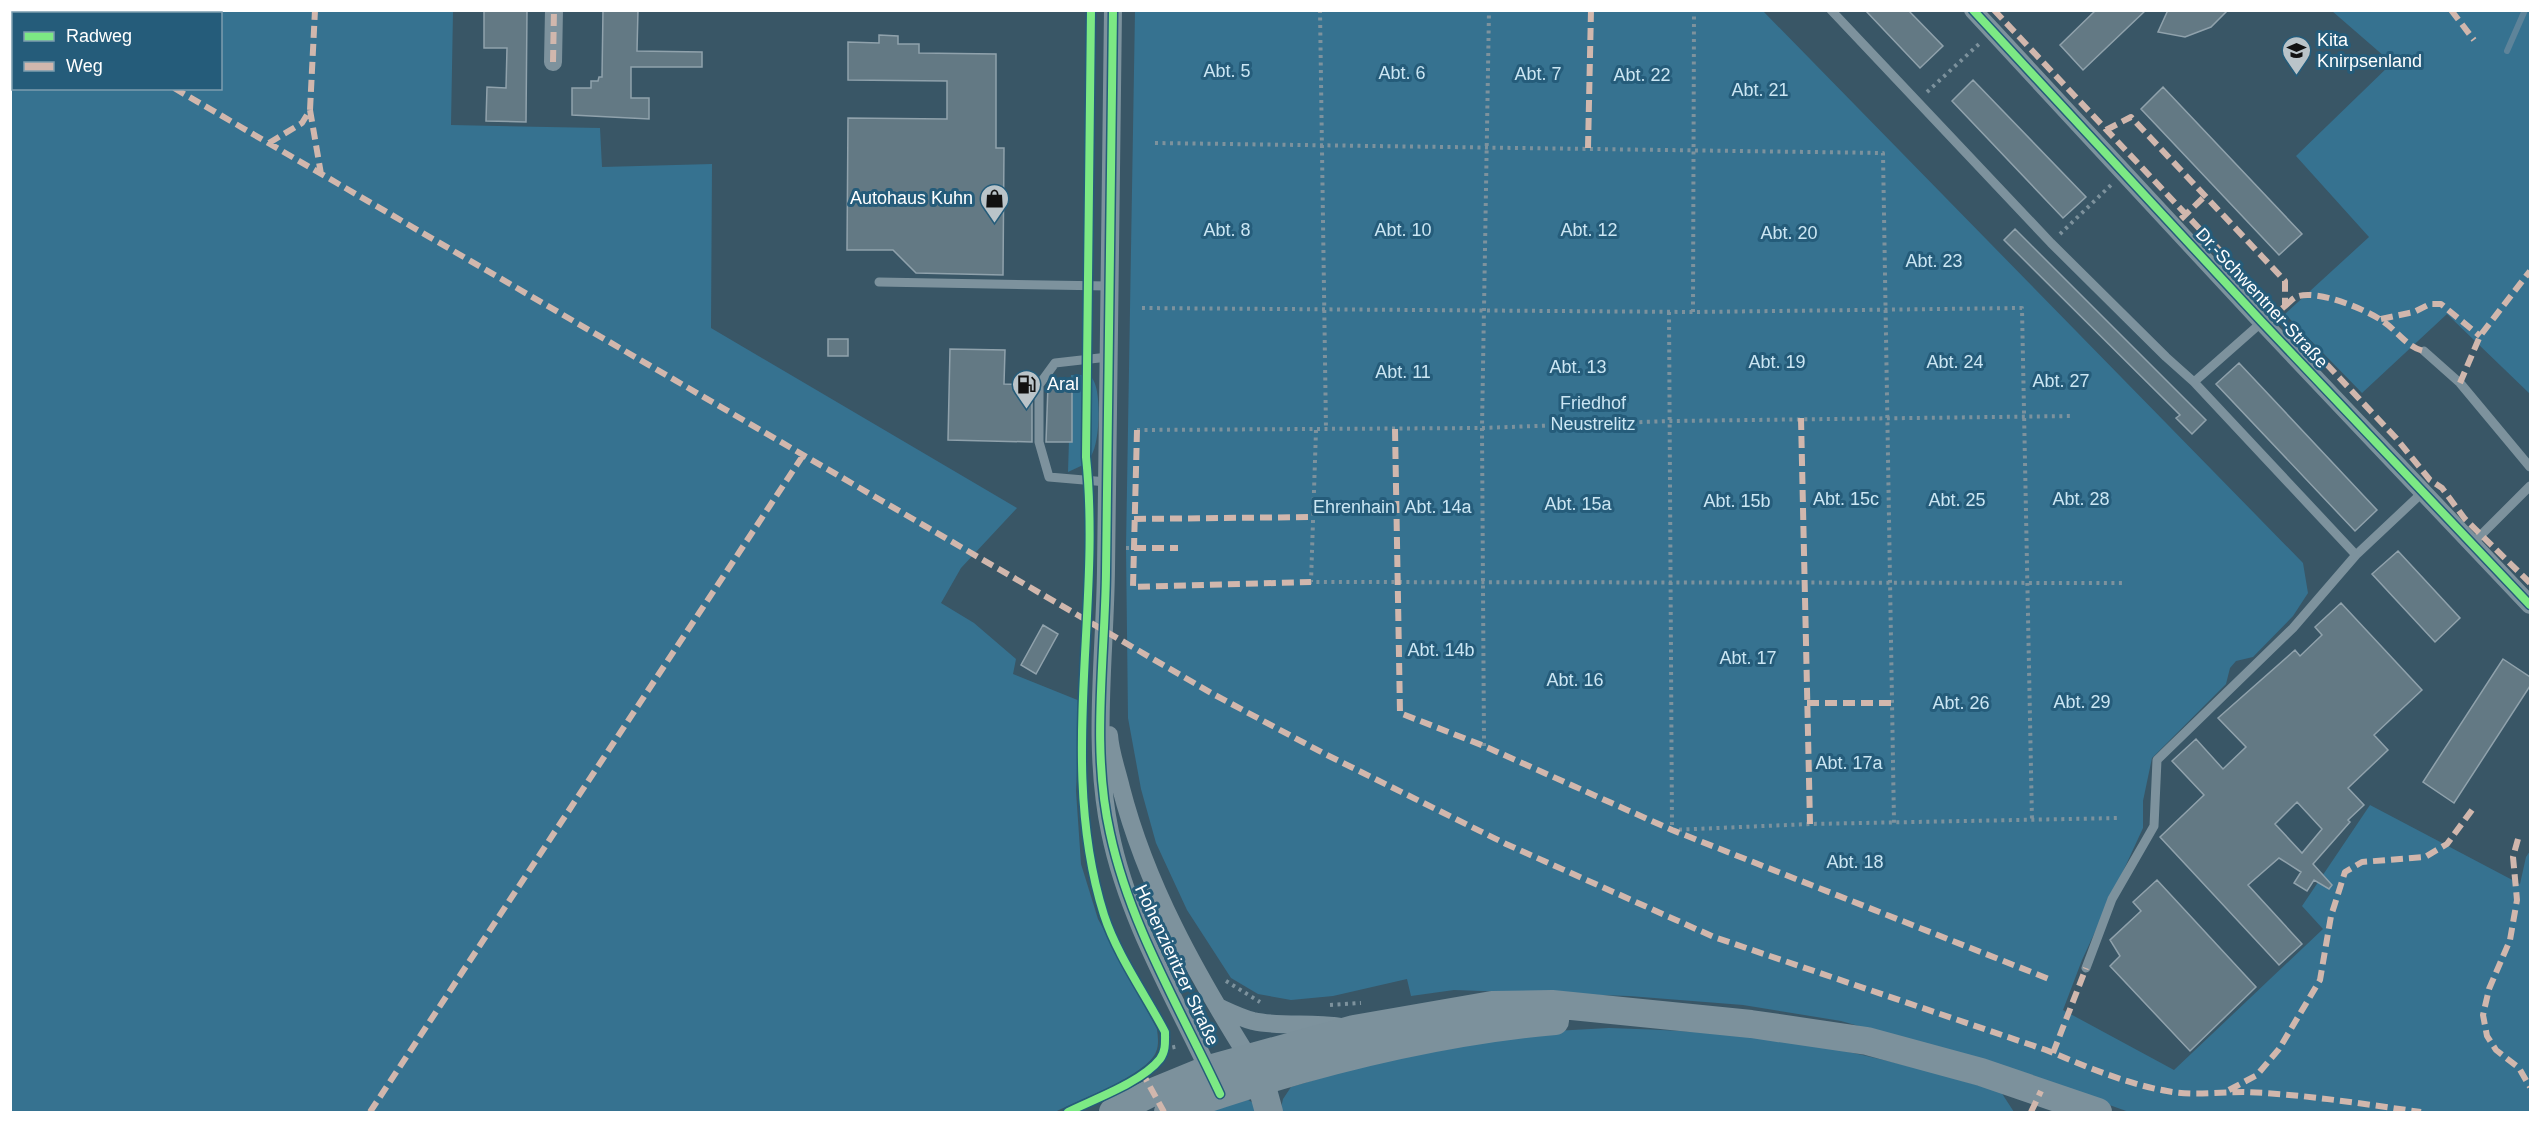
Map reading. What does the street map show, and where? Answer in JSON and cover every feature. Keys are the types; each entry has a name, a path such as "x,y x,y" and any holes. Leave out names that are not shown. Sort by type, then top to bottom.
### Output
{"main road":[{"path":"1168,1113 1248,1057 1354,1029 1492,1005 1552,1004 1751,1024 1867,1041 1981,1072 2098,1113"},
{"path":"1113,1113 1153,1092 1214,1082 1261,1083 1402,1045 1517,1025 1635,1014"},
{"path":"1248,1057 1261,1083 1269,1113"}],"street":[{"path":"553,62 554,10"},
{"name":"Hohenzieritzer Straße","path":"1113,10 1105,631 1101,751 1104,798 1110,834 1126,892 1144,938 1214,1082"},
{"name":"Dr.-Schwentner-Straße","path":"1973,10 2262,322 2530,605"},
{"name":"Hohenzieritzer Straße","path":"1105,631 1109,740 1126,806 1147,870 1184,948 1248,1057"},
{"path":"1218,1007 1251,1020 1287,1024 1322,1023 1354,1029"}],"lane":[{"path":"1831,10 2050,243 2194,382 2356,555"},
{"path":"879,282 1109,286"},
{"path":"2194,382 2262,322"},
{"path":"2424,351 2460,383 2530,467"},
{"path":"1107,482 1049,477 1040,442 1039,385 1055,363 1108,357"},
{"path":"2472,544 2530,486"},
{"path":"2086,968 2112,899 2154,826 2157,760 2293,628 2356,555 2423,492"}],"path":[{"path":"1320,10 1326,430"},
{"path":"1484,746 1482,428 1489,10"},
{"path":"1693,312 1694,10"},
{"path":"1917,102 1992,31"},
{"path":"1155,144 1882,153 1894,823"},
{"path":"2050,243 2125,172"},
{"path":"1142,308 1669,312 2022,308 2032,821"},
{"path":"1669,312 1672,830 2120,818"},
{"path":"1137,430 1482,428 1670,421 2074,416"},
{"path":"1316,430 1311,582 2125,583"},
{"path":"1125,536 1125,560"},
{"path":"1126,548 1134,548"},
{"path":"1221,974 1227,983 1259,1002"},
{"path":"1160,1059 1165,1049 1165,1041"}],"green space":[{"path":"10,11 453,11 451,125 600,128 602,167 712,164 711,328 1017,508 961,568 941,603 974,623 1016,659 1013,674 1080,701 1076,791 1081,864 1098,919 1157,1029 1158,1044 1150,1061 1140,1070 1055,1112 11,1112"},
{"name":"Friedhof Neustrelitz","path":"1135,11 1763,11 2303,563 2308,593 2293,616 2253,657 2236,661 2230,668 2226,684 2152,758 2143,801 2143,828 2082,960 2063,1010 2174,1070 2323,929 2302,906 2370,805 2520,884 2526,857 2530,851 2530,1112 2129,1112 1998,1065 1841,1021 1743,1005 1629,996 1454,990 1411,996 1407,979 1333,996 1291,1000 1258,994 1231,978 1187,910 1156,843 1141,789 1128,718 1126,548"},
{"path":"2332,11 2530,11 2530,394 2447,314 2362,393 2285,314 2369,237 2296,156 2392,63"},
{"path":"1071,375 1085,375 1083,465 1068,472"},
{"path":"1092,378 1097,393 1099,417 1091,456"},
{"path":"1609,1028 1774,1039 1860,1054 2001,1092 2014,1112 1280,1112 1283,1099 1291,1087 1401,1054 1536,1032"},
{"path":"1247,1099 1253,1103 1257,1112 1209,1112"}],"building":[{"path":"484,10 527,10 526,122 486,121 487,87 506,88 507,48 484,48"},
{"path":"603,10 638,10 637,51 702,52 702,67 631,67 631,98 649,98 649,119 572,115 572,88 591,88 591,81 598,81 599,77 602,77"},
{"path":"1865,10 1908,10 1943,46 1920,68"},
{"path":"2096,10 2146,10 2083,70 2060,45"},
{"path":"2168,10 2228,10 2211,27 2185,37 2158,32"},
{"path":"879,35 898,36 898,44 919,44 919,53 996,54 996,148 1004,148 1003,275 916,273 893,250 847,250 848,118 947,119 947,81 848,80 848,42 879,43"},
{"path":"1973,80 2086,197 2063,218 1952,101"},
{"path":"2163,87 2302,234 2279,255 2141,109"},
{"path":"2015,229 2206,420 2192,434 2176,418 2180,415 2004,240"},
{"path":"828,339 848,339 848,356 828,356"},
{"path":"950,349 1005,350 1004,384 1032,385 1032,442 948,440"},
{"path":"2239,363 2377,510 2355,531 2216,384"},
{"path":"1048,385 1072,385 1072,442 1046,442"},
{"path":"2398,551 2460,618 2435,642 2372,574"},
{"path":"2341,603 2422,690 2374,735 2388,750 2348,788 2364,805 2348,820 2350,822 2313,864 2332,885 2329,889 2314,880 2307,891 2294,883 2301,872 2279,858 2248,885 2302,944 2279,965 2160,837 2204,795 2172,761 2196,739 2223,769 2246,747 2218,718 2295,650 2300,656 2322,635 2315,627","holes":["2297,802 2322,829 2302,853 2275,824"]},
{"path":"1043,625 1058,634 1036,674 1021,665"},
{"path":"2503,659 2530,677 2530,686 2454,803 2423,782"},
{"path":"2157,880 2256,987 2190,1051 2110,966 2120,956 2110,940 2141,911 2133,902"}],"waterway":[{"path":"2507,51 2525,10"}],"marked path":[{"path":"269,143 302,123 310,110 315,10"},
{"path":"553,62 554,10"},
{"path":"1588,148 1591,10"},
{"path":"1994,10 2396,438 2430,480 2442,488 2465,519 2530,583"},
{"path":"2451,10 2474,40"},
{"path":"177,90 1213,694 1323,753 1506,844 1714,937 2046,1050 2136,1084 2196,1094 2244,1092 2288,1095 2421,1112"},
{"path":"310,110 321,174"},
{"path":"2106,130 2131,117 2285,281 2285,306 2278,312"},
{"path":"2181,219 2205,196"},
{"path":"2460,383 2480,336 2530,271"},
{"path":"2285,306 2295,298 2305,295 2316,295 2354,306 2376,317 2408,343 2424,351"},
{"path":"2381,319 2414,312 2430,304 2441,304 2480,336"},
{"path":"1801,418 1810,824"},
{"path":"1395,429 1400,713 1484,746 1672,830 2049,979"},
{"path":"1137,430 1133,587 1311,582"},
{"path":"370,1112 804,454"},
{"path":"1134,519 1313,517"},
{"path":"1134,548 1178,548"},
{"path":"1807,703 1892,703"},
{"path":"2229,1090 2257,1075 2279,1049 2320,980 2331,916 2345,872 2362,862 2425,857 2447,844 2472,810"},
{"path":"2518,839 2513,857 2517,900 2510,940 2489,989 2483,1015 2487,1036 2496,1050 2519,1068 2530,1087"},
{"path":"2053,1053 2086,968"},
{"path":"1140,1076 1143,1074 1164,1112"},
{"path":"2031,1112 2041,1091"}],"cycle path":[{"path":"1068,1112 1142,1075 1160,1059 1165,1043 1165,1032 1124,960 1104,915 1090,859 1084,802 1083,688 1089,572 1086,457 1091,10"},
{"path":"1113,10 1106,572 1100,703 1104,801 1119,867 1143,934 1220,1094"},
{"path":"1973,10 2262,322 2530,605"}],"place":[{"name":"Kita Knirpsenland","path":"2296,76"},
{"name":"Autohaus Kuhn","path":"994,224"},
{"name":"Aral","path":"1026,410"}],"park label":[{"name":"Abt. 5","path":"1227,71"},
{"name":"Abt. 6","path":"1402,73"},
{"name":"Abt. 7","path":"1538,74"},
{"name":"Abt. 22","path":"1642,75"},
{"name":"Abt. 21","path":"1760,90"},
{"name":"Abt. 8","path":"1227,230"},
{"name":"Abt. 10","path":"1403,230"},
{"name":"Abt. 12","path":"1589,230"},
{"name":"Abt. 20","path":"1789,233"},
{"name":"Abt. 23","path":"1934,261"},
{"name":"Abt. 19","path":"1777,362"},
{"name":"Abt. 24","path":"1955,362"},
{"name":"Abt. 13","path":"1578,367"},
{"name":"Abt. 11","path":"1403,372"},
{"name":"Abt. 27","path":"2061,381"},
{"name":"Abt. 15c","path":"1846,499"},
{"name":"Abt. 28","path":"2081,499"},
{"name":"Abt. 25","path":"1957,500"},
{"name":"Abt. 15b","path":"1737,501"},
{"name":"Abt. 15a","path":"1578,504"},
{"name":"Ehrenhain","path":"1354,507"},
{"name":"Abt. 14a","path":"1438,507"},
{"name":"Abt. 14b","path":"1441,650"},
{"name":"Abt. 17","path":"1748,658"},
{"name":"Abt. 16","path":"1575,680"},
{"name":"Abt. 29","path":"2082,702"},
{"name":"Abt. 26","path":"1961,703"},
{"name":"Abt. 17a","path":"1849,763"},
{"name":"Abt. 18","path":"1855,862"}]}
